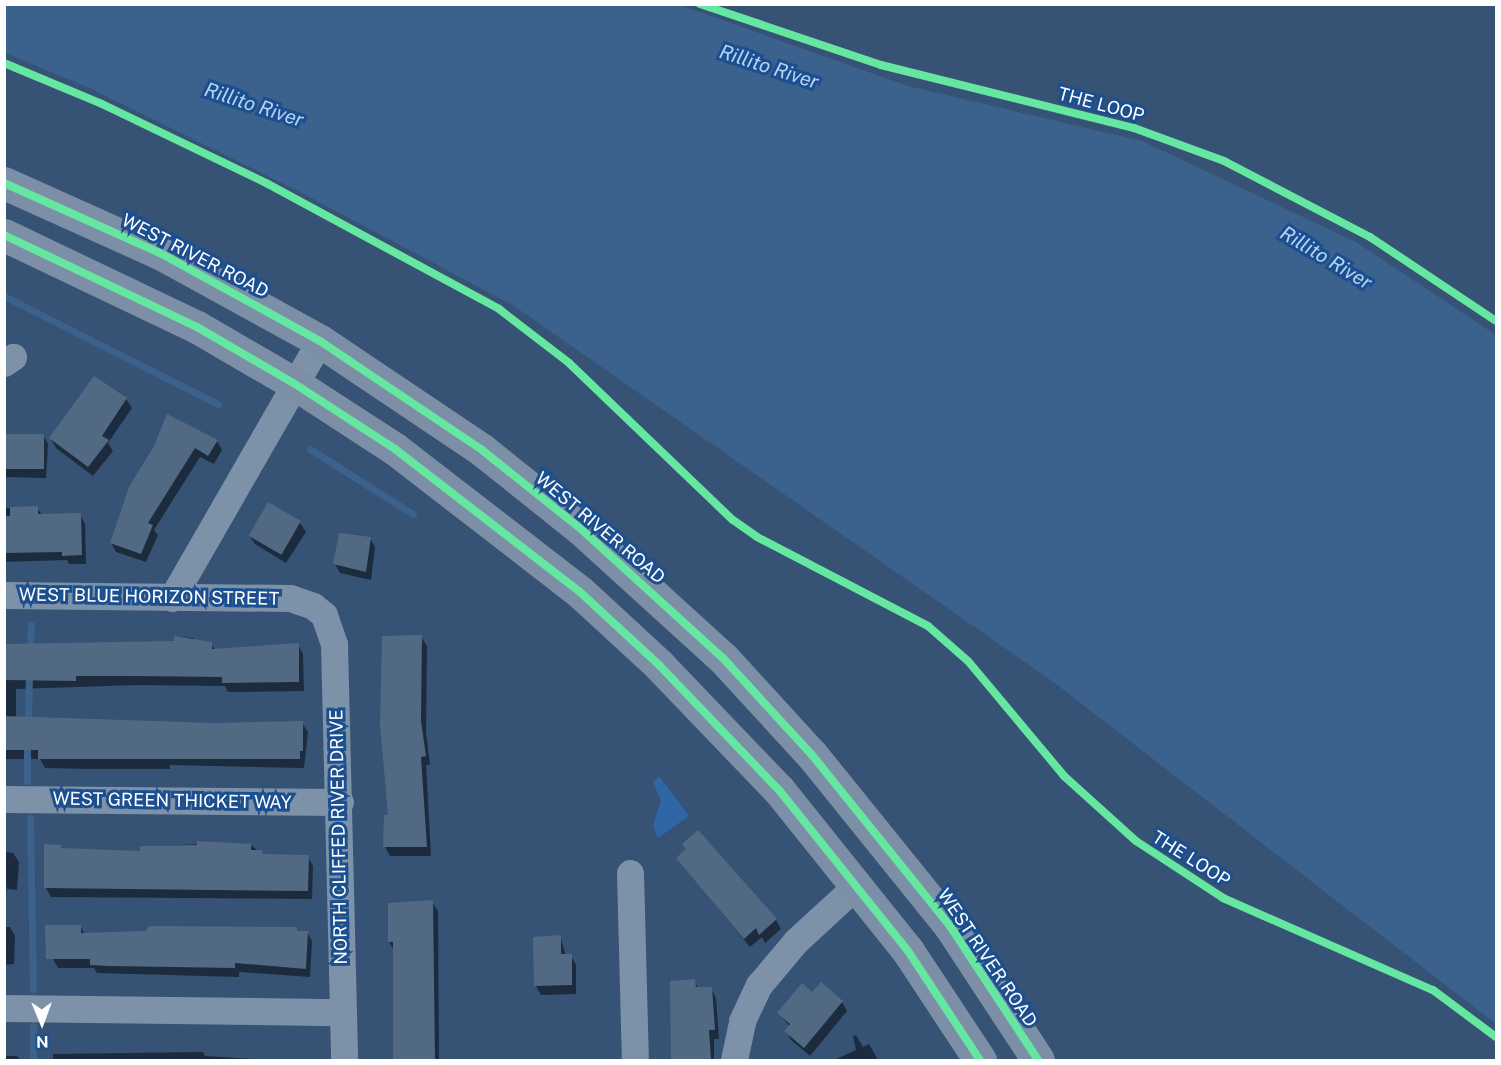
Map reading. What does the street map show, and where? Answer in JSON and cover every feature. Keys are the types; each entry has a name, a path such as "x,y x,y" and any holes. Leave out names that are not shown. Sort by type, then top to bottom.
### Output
{"main road":[{"name":"WEST RIVER ROAD","path":"4,183 210,278 321,341 472,444 537,493 629,570 723,658 812,755 916,881 1038,1060"},
{"path":"4,235 197,327 295,384 395,448 580,592 725,732 858,884 908,951 980,1060"}],"street":[{"path":"172,598 321,341"},
{"name":"WEST BLUE HORIZON STREET","path":"4,595 290,598 330,611"},
{"name":"NORTH CLIFFED RIVER DRIVE","path":"330,611 334,644 340,802 344,1060"},
{"name":"WEST GREEN THICKET WAY","path":"4,800 340,802"},
{"path":"630,873 635,1060"},
{"path":"734,1060 742,1021 759,985 796,941 858,884"},
{"path":"4,1008 342,1012"}],"shaded area":[{"path":"659,776 689,816 658,838 653,825 661,800 653,783"}],"water":[{"name":"Rillito River","path":"4,5 680,5 908,86 1142,141 1356,242 1496,335 1496,1024 1052,681 514,306 308,196 92,89 5,53"}],"building":[{"path":"94,376 127,398 102,436 109,440 88,467 49,438"},
{"path":"167,414 218,440 208,456 195,448 148,523 153,525 141,554 110,543 129,487 154,446"},
{"path":"4,434 44,434 44,469 4,469"},
{"path":"268,502 301,521 281,555 249,536"},
{"path":"38,506 38,514 81,513 82,555 62,556 62,552 4,553 4,516 10,516 10,507"},
{"path":"339,533 371,537 366,572 333,564"},
{"path":"422,635 421,721 426,756 421,757 427,847 383,847 384,815 388,815 380,724 382,636"},
{"path":"174,636 212,642 212,649 299,643 299,682 222,683 222,677 132,676 76,676 76,681 4,680 4,644 174,641"},
{"path":"4,716 214,723 303,721 303,751 300,751 300,759 38,759 38,750 4,750"},
{"path":"698,830 777,919 759,935 756,928 744,939 676,858 686,849 682,844"},
{"path":"197,841 251,844 251,850 262,850 262,854 309,855 308,891 44,888 44,844 61,845 61,848 140,851 140,846 197,845"},
{"path":"433,900 435,1060 393,1060 393,942 388,942 388,903"},
{"path":"45,925 81,925 81,933 146,931 149,926 297,927 297,931 308,931 306,969 235,963 235,968 109,966 90,965 90,959 46,959"},
{"path":"561,935 561,954 572,954 572,985 534,986 533,937"},
{"path":"695,979 696,987 712,987 715,1030 709,1030 711,1060 671,1060 670,981"},
{"path":"821,982 843,1001 804,1048 784,1031 790,1024 777,1013 802,983 812,992"}],"waterway":[{"path":"4,296 218,404"},
{"path":"310,449 413,514"},
{"path":"30,652 31,625"},
{"path":"28,724 29,672"},
{"path":"27,741 27,781"},
{"path":"30,818 33,989"},
{"path":"33,1026 33,1060"}],"cycle path":[{"name":"THE LOOP","path":"700,4 881,65 1134,128 1224,161 1370,237 1496,321"},
{"name":"THE LOOP","path":"4,63 102,104 268,184 499,309 569,363 733,520 757,537 928,626 968,661 1064,776 1136,841 1223,898 1433,990 1496,1037"},
{"path":"4,183 160,253 320,341 482,450 581,529 723,658 812,755 950,926 1038,1060"},
{"path":"4,235 197,327 295,384 395,449 580,592 659,665 779,790 908,951 980,1060"}]}
